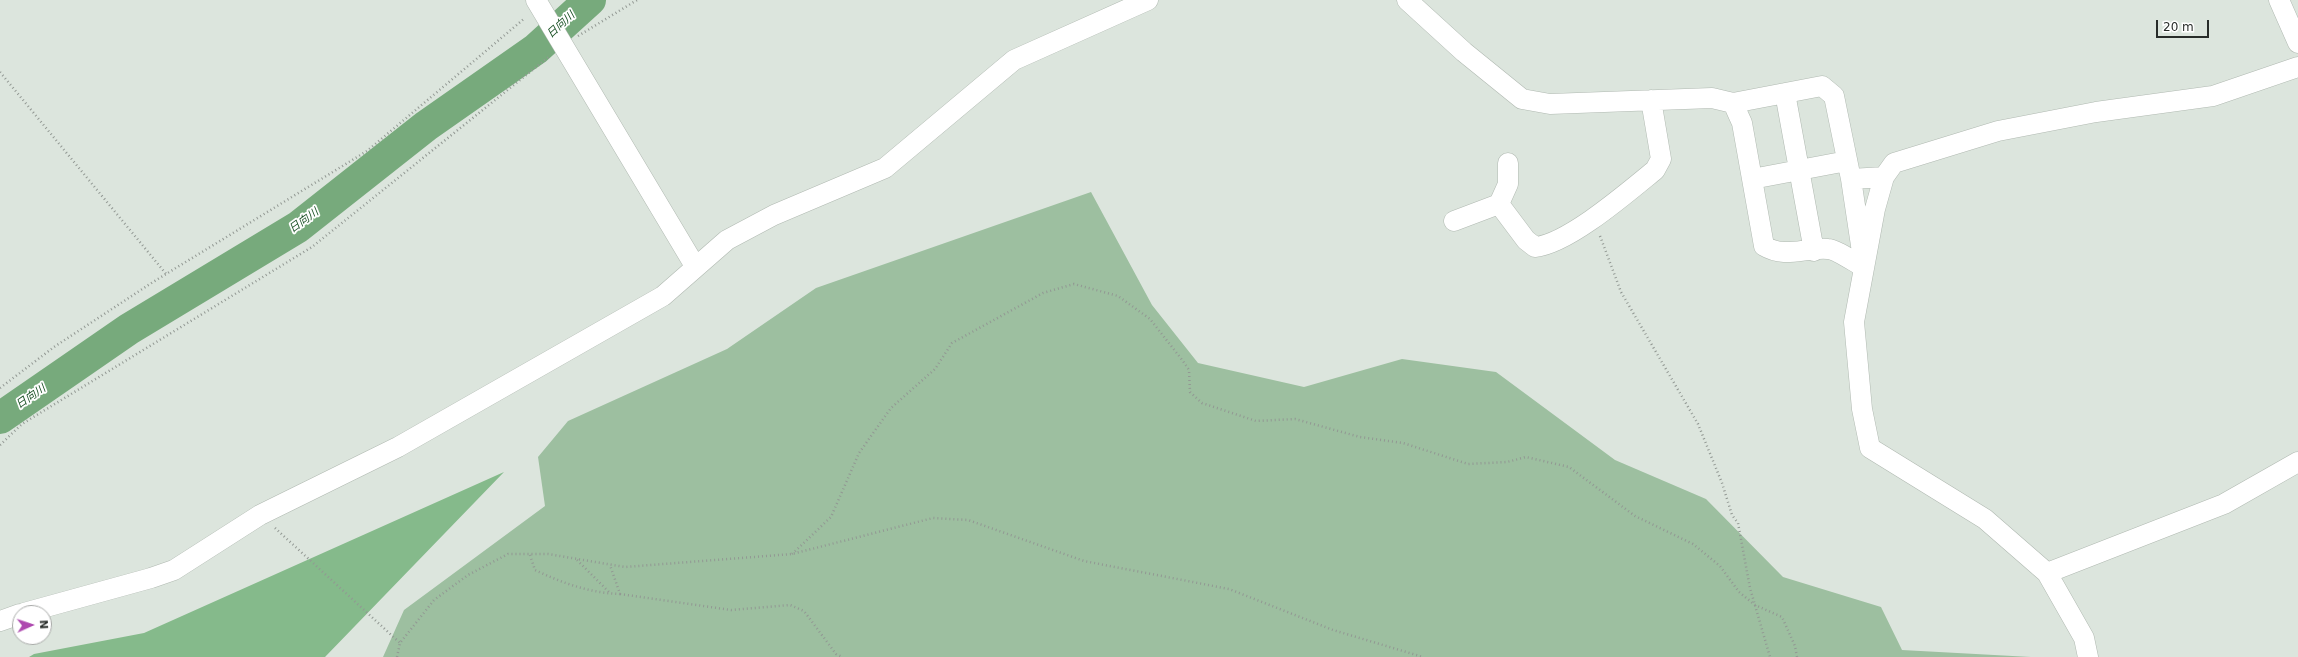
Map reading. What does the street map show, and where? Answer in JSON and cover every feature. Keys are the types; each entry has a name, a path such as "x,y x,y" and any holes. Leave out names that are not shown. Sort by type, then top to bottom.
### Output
{"street":[{"path":"52,605 151,578 174,570 260,515 398,447 490,397 663,296 694,266 726,240 774,215 884,168 1014,60 1148,0"},
{"path":"1408,0 1464,52 1522,99 1550,104 1712,98 1733,103 1822,86 1834,96 1849,170 1864,267"},
{"path":"2279,0 2298,43"},
{"path":"538,3 694,266"},
{"path":"2088,657 2084,638 2047,573 1985,519 1870,448 1862,409 1854,322 1875,210 1884,177 1894,163 1998,131 2096,112 2213,96 2298,67"},
{"path":"1785,93 1814,250"},
{"path":"1499,204 1526,240 1535,247 1545,246 1593,219 1655,170 1661,159 1651,100"},
{"path":"1733,103 1742,123 1764,246 1773,252 1792,254 1829,248 1864,267"},
{"path":"1454,221 1499,204 1508,184 1508,163"},
{"path":"1752,179 1799,171 1849,170 1884,177"},
{"path":"2047,573 2224,504 2298,462"},
{"path":"0,621 12,617"}],"path":[{"path":"0,445 22,424 312,247 563,46 638,0"},
{"path":"0,388 54,348 167,275 367,151 538,3"},
{"path":"0,72 167,275"},
{"path":"1593,219 1621,292 1698,424 1722,483 1732,516 1738,523 1755,605 1770,657"},
{"path":"792,554 831,517 859,453 892,408 935,369 952,343 1043,293 1074,284 1118,296 1150,319 1189,370 1190,392 1202,403 1256,421 1295,419 1360,437 1403,443 1468,464 1507,462 1526,457 1569,466 1635,516 1693,544 1720,566 1739,592 1755,605 1782,617 1797,657"},
{"path":"260,515 400,643"},
{"path":"397,657 400,643 434,600 468,574 508,554 548,554 625,568 792,554 933,518 968,520 1084,561 1230,589 1333,630 1423,657"},
{"path":"530,555 535,570 555,580 600,593 620,594 731,610 790,605 804,611 836,654 842,657"},
{"path":"577,559 610,593"},
{"path":"610,565 620,594"}],"green space":[{"path":"1091,192 1152,305 1198,363 1304,387 1402,359 1496,372 1615,460 1706,499 1783,577 1881,607 1902,650 2031,657 383,657 404,610 545,506 538,457 568,421 727,349 816,288"},
{"path":"504,472 325,657 29,657 34,654 144,633"}],"waterway":[{"name":"日向川","path":"0,418 129,329 298,227 426,126 536,49 590,0"}]}
